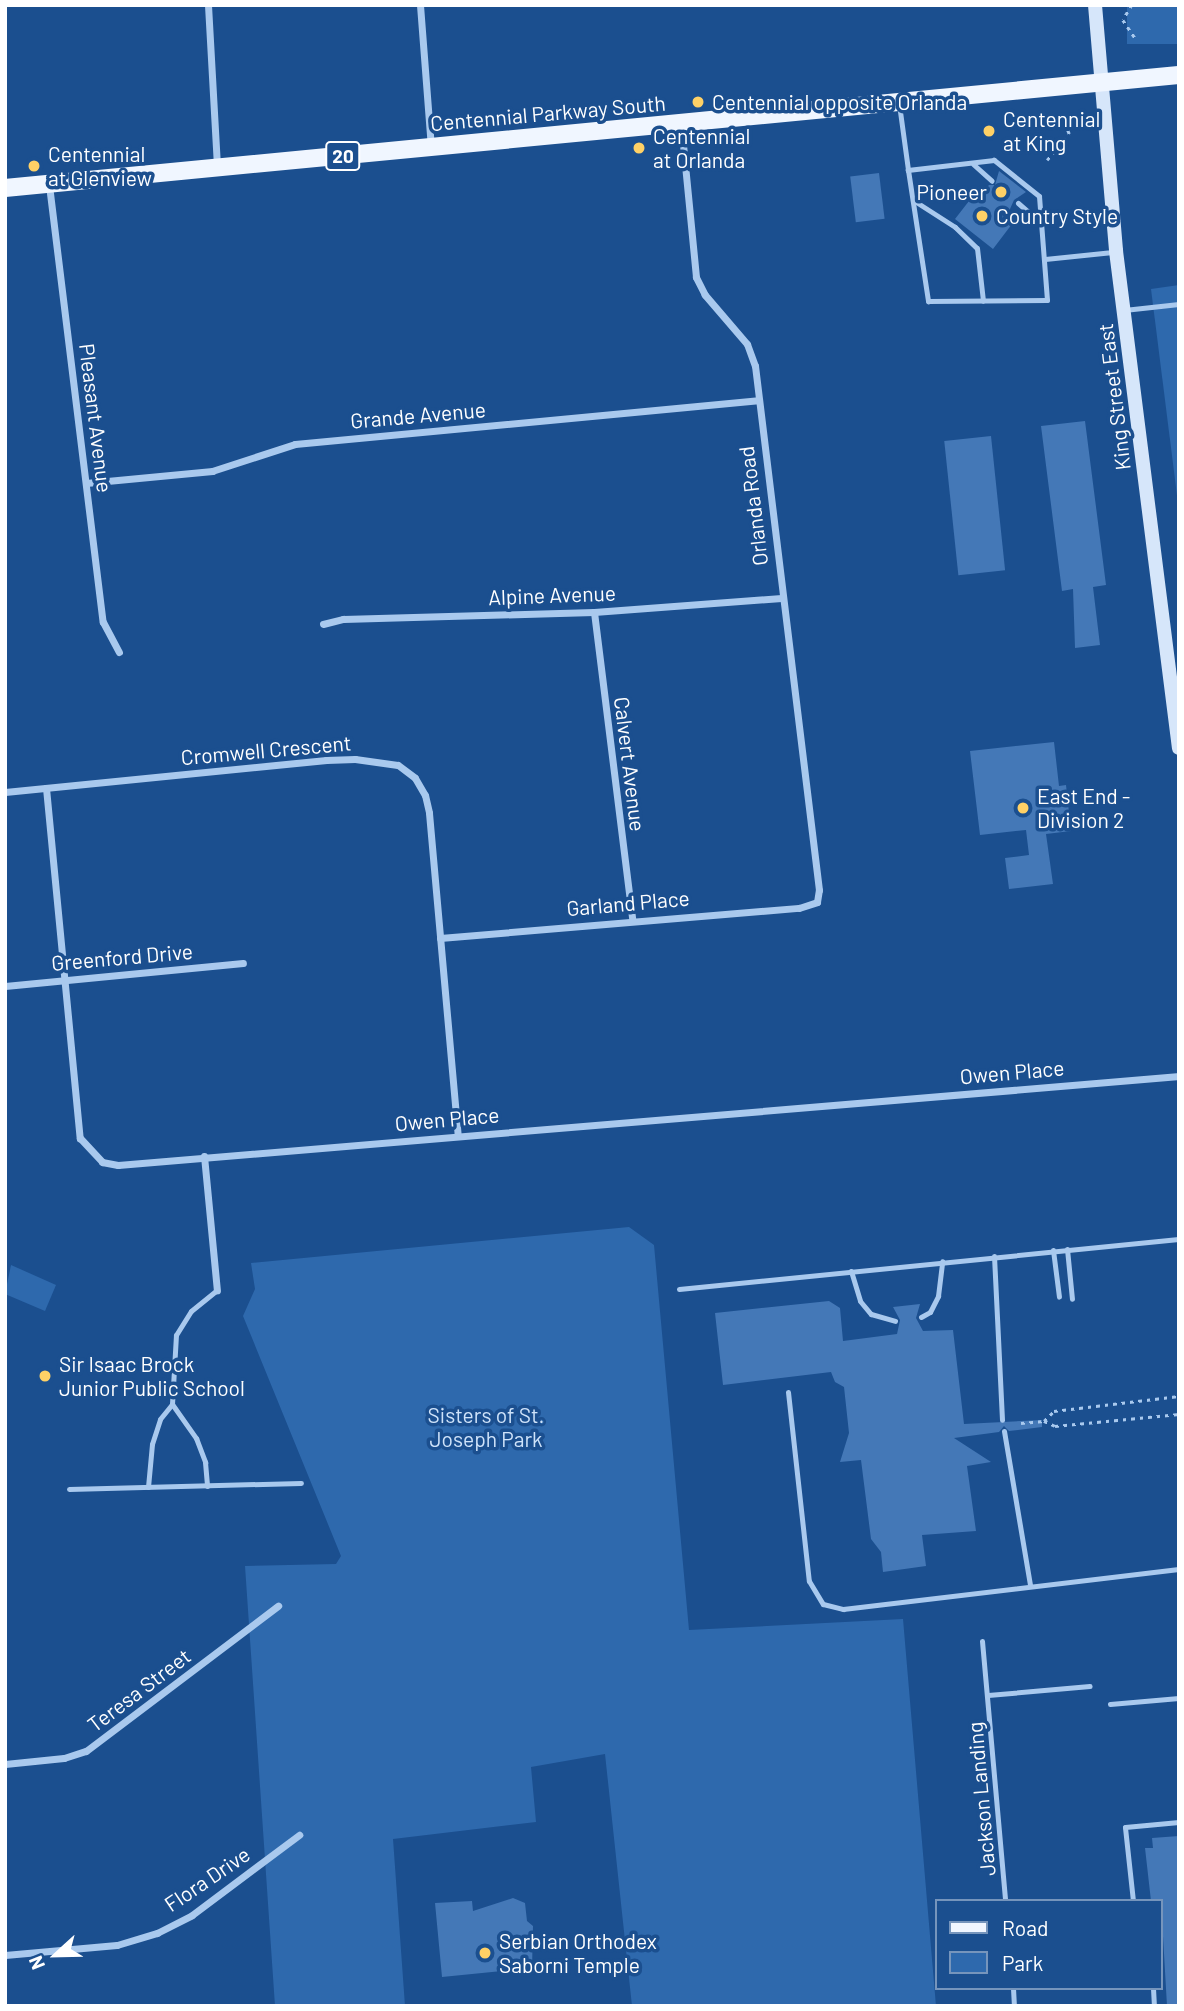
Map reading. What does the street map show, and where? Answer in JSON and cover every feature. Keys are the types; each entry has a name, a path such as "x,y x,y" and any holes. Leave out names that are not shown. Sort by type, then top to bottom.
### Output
{"main road":[{"name":"King Street East","path":"1095,5 1116,251 1179,748"},
{"name":"Centennial Parkway South","path":"5,188 1179,75"}],"street":[{"path":"208,5 218,168"},
{"path":"420,5 431,147"},
{"name":"Orlanda Road","path":"681,123 693,265 705,295 747,344 758,400 820,890 817,902"},
{"name":"Pleasant Avenue","path":"49,185 103,622 119,652"},
{"name":"Grande Avenue","path":"86,482 212,471 295,444 758,400"},
{"name":"Alpine Avenue","path":"323,624 343,619 594,612 781,598"},
{"name":"Calvert Avenue","path":"594,612 632,919"},
{"name":"Cromwell Crescent","path":"5,792 336,760 398,765 415,778 425,795 458,1136"},
{"name":"Owen Place","path":"46,789 80,1138 89,1152 102,1162 118,1165 1179,1076"},
{"name":"Garland Place","path":"440,938 632,919 799,908 817,902"},
{"name":"Greenford Drive","path":"5,986 243,963"},
{"path":"204,1156 217,1290"},
{"name":"Teresa Street","path":"5,1764 64,1758 86,1751 278,1606"},
{"name":"Flora Drive","path":"5,1955 117,1945 158,1933 191,1914 299,1835"}],"lane":[{"path":"898,100 908,170 928,301 1047,300 1039,196 994,160 908,170"},
{"path":"973,164 992,181"},
{"path":"913,200 955,227 977,248 983,301"},
{"path":"1018,203 1042,224"},
{"path":"1045,259 1116,251"},
{"path":"1124,310 1179,304"},
{"path":"679,1289 1179,1239"},
{"path":"1067,1249 1072,1299"},
{"path":"1053,1250 1059,1297"},
{"path":"994,1256 1002,1420"},
{"path":"921,1317 930,1312 938,1296 942,1261"},
{"path":"851,1271 860,1301 871,1314 895,1321"},
{"path":"148,1487 152,1444 160,1419 172,1404 176,1335 191,1311 217,1290"},
{"path":"788,1392 809,1581 820,1602 843,1609 1179,1569"},
{"path":"172,1404 196,1438 205,1462 207,1486"},
{"path":"1004,1432 1030,1585"},
{"path":"69,1489 301,1483"},
{"name":"Jackson Landing","path":"982,1641 1005,1899"},
{"name":"Jackson Landing","path":"988,1695 1090,1686"},
{"path":"1110,1704 1179,1698"},
{"path":"1133,1899 1125,1827 1179,1822"}],"path":[{"path":"1132,5 1124,20 1136,38"},
{"path":"1047,160 1069,134 1067,129"},
{"path":"1021,1423 1044,1420 1054,1411 1179,1396"},
{"path":"1044,1420 1055,1426 1179,1414"}],"green space":[{"path":"1127,5 1179,5 1179,44 1127,44"},
{"path":"1179,285 1179,511 1151,289"},
{"name":"Sisters of St. Joseph Park","path":"629,1227 654,1245 689,1630 903,1619 936,2006 632,2006 605,1754 531,1767 536,1822 393,1839 405,2006 275,2006 245,1566 336,1564 341,1556 243,1316 255,1289 251,1263"},
{"path":"11,1265 56,1285 45,1311 5,1294"}],"building":[{"path":"999,171 1026,192 1014,200 1006,218 1012,224 993,249 955,219 976,192 980,195 989,185 995,185"},
{"path":"879,173 885,219 856,222 850,177"},
{"path":"1085,421 1106,585 1093,587 1100,645 1075,648 1073,589 1062,591 1041,426"},
{"path":"991,436 1005,570 958,575 944,441"},
{"name":"East End - Division 2","path":"1054,742 1059,786 1066,785 1071,831 1046,834 1053,884 1009,889 1005,858 1029,855 1026,830 980,835 970,751"},
{"path":"829,1301 840,1308 843,1341 897,1334 900,1320 893,1307 920,1304 916,1318 923,1331 953,1330 964,1424 1042,1420 1042,1427 1009,1431 1004,1426 999,1432 954,1438 991,1462 967,1466 976,1531 922,1535 926,1566 883,1572 881,1552 871,1539 861,1460 840,1462 849,1433 844,1387 835,1382 831,1372 723,1385 715,1313"},
{"path":"1179,1836 1179,2006 1167,2006 1163,1899 1151,1899 1145,1848 1153,1848 1152,1838"},
{"name":"Serbian Orthodex Saborni Temple","path":"513,1898 525,1903 527,1921 533,1926 532,1969 502,1976 502,1971 442,1977 435,1903 472,1901 473,1911"}],"place":[{"name":"Centennial opposite Orlanda","path":"698,102"},
{"name":"Centennial at King","path":"989,131"},
{"name":"Centennial at Orlanda","path":"639,148"},
{"name":"Centennial at Glenview","path":"34,166"},
{"name":"Pioneer","path":"1001,192"},
{"name":"Country Style","path":"982,216"},
{"name":"East End - Division 2","path":"1023,808"},
{"name":"Sir Isaac Brock Junior Public School","path":"45,1376"},
{"name":"Serbian Orthodex Saborni Temple","path":"485,1953"}]}
